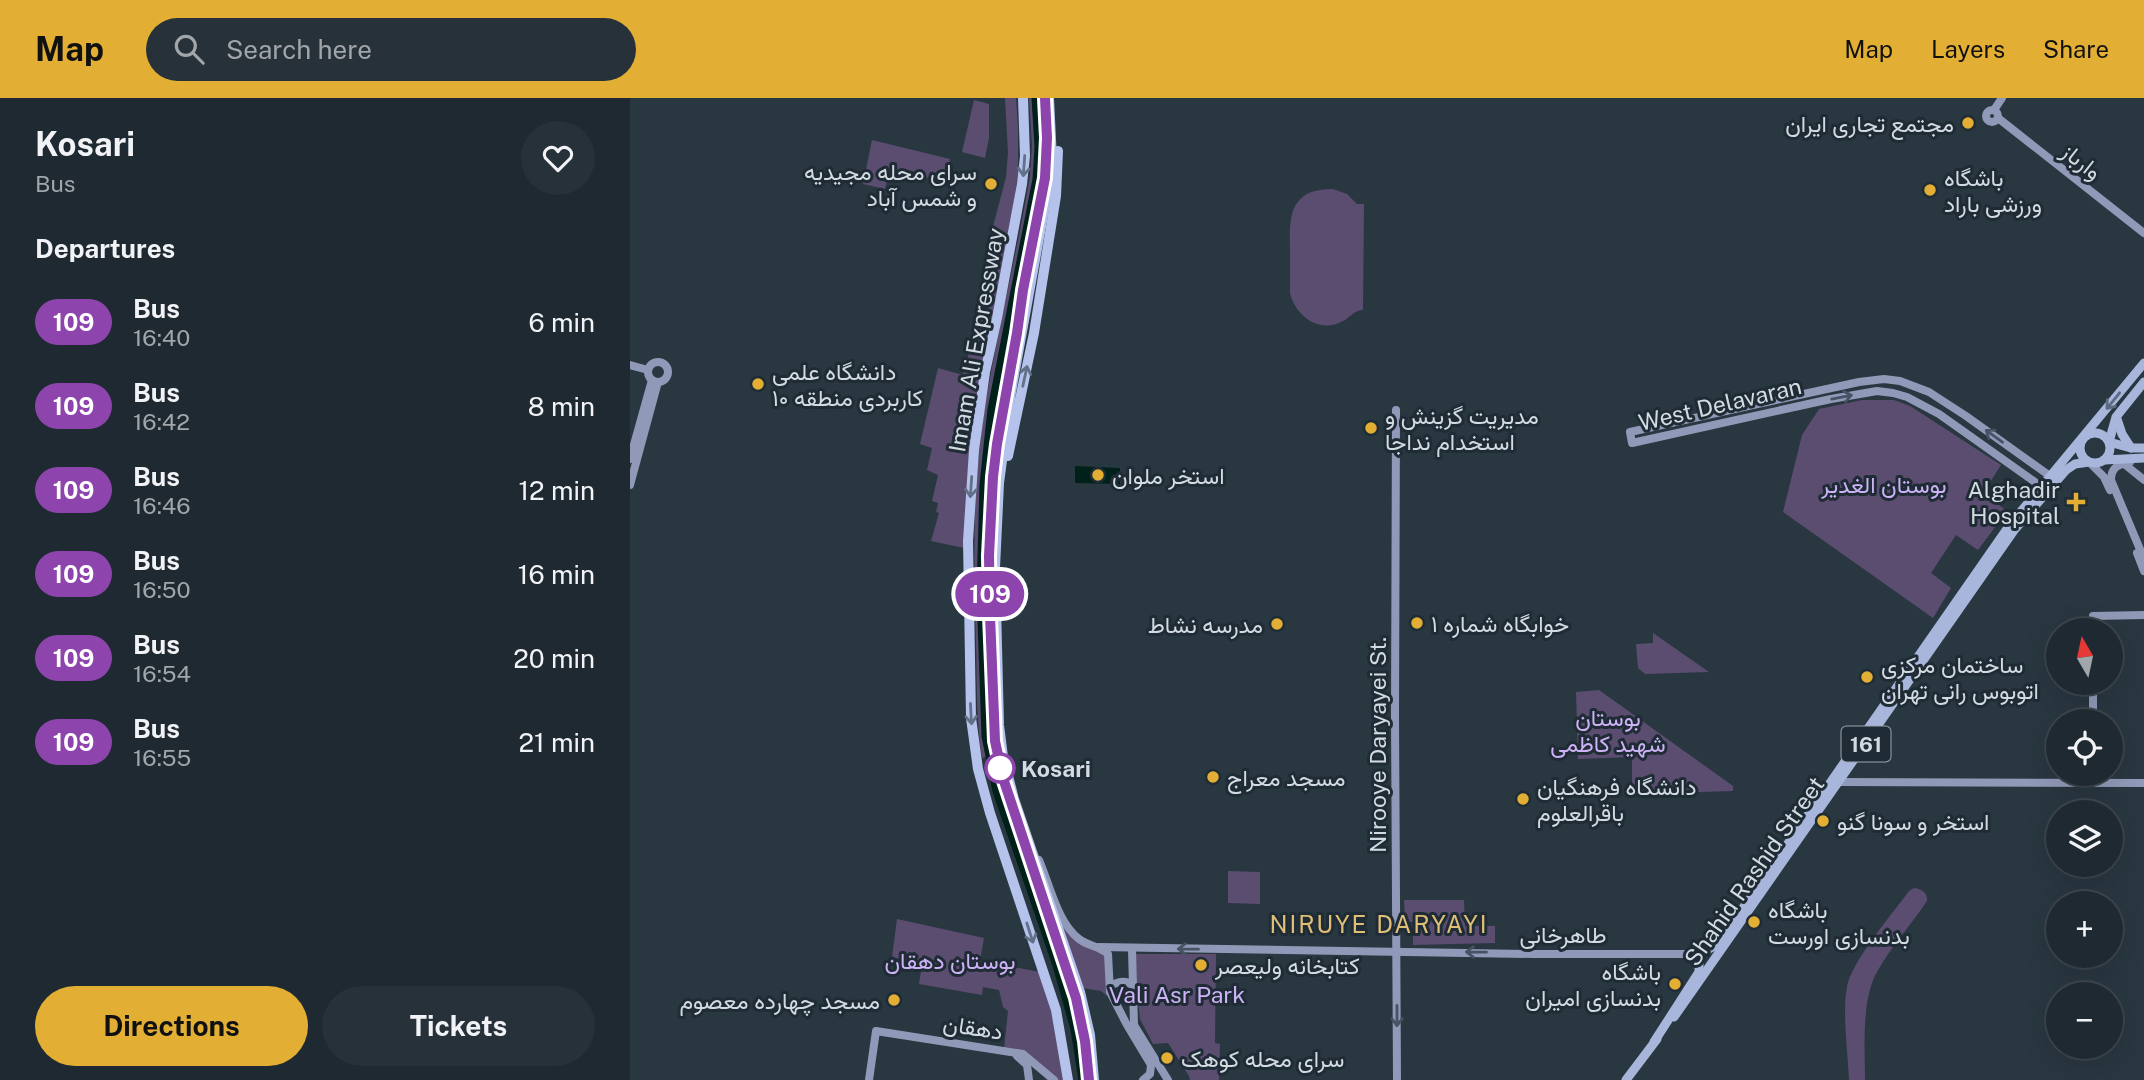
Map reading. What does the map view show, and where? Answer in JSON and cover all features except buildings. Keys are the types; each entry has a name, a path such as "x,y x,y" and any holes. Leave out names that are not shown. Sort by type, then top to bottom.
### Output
{"highway":[{"name":"Imam Ali Expressway","path":"1023,98 1025,136 1022,184 985,372 973,464 968,541 971,718 978,769 990,813 1056,1010 1068,1080"},
{"path":"1049,98 1059,160 1055,209 1042,272 1034,338 996,515 995,614 1000,743 1007,777 1080,992 1090,1035 1094,1080"}],"main road":[{"name":"وارباز","path":"2002,98 1996,114 2144,233"},
{"path":"648,370 654,363 666,366 667,377 655,381"},
{"name":"Shahid Rashid Street","path":"1626,1080 1685,1004 1839,782 1862,743 2009,526 2144,363"},
{"path":"630,365 648,370"},
{"path":"648,370 649,376 655,381"},
{"name":"West Delavaran","path":"2038,490 2035,482 1939,414 1923,404 1893,393 1877,391 1831,399 1632,443 1630,432 1858,382 1884,379 1900,381 1929,392 2050,476"},
{"path":"631,479 655,381"},
{"path":"2089,463 2104,460 2110,450 2109,442 2116,417 2144,382"},
{"name":"Nirooye Daryayei St.","path":"1396,410 1397,1080"},
{"path":"2116,417 2129,448"},
{"path":"2144,448 2129,448 2109,442 2097,433 2082,439 2080,452 2104,477 2144,571"},
{"path":"630,459 641,435"},
{"path":"2129,448 2124,453 2125,461 2141,477"},
{"path":"2104,460 2142,459 2141,477"},
{"path":"2125,461 2114,468 2111,480 2144,559"},
{"name":"Shahid Rashid Street","path":"1654,1042 1699,972 1699,961 1691,954 1718,944 2015,529 2070,466 2089,463"},
{"path":"2093,618 2144,615"},
{"path":"1839,782 2046,778"},
{"path":"2123,783 2144,783"},
{"path":"1023,823 1069,928 1084,942 1099,947 1109,957 1110,992 1151,1065 1150,1074 1144,1079"},
{"name":"طاهرخانی","path":"1099,947 1691,954"},
{"path":"1132,948 1135,1029 1161,1075 1168,1080"},
{"path":"1110,986 1121,981 1132,985"},
{"name":"دهقان","path":"869,1080 876,1031 1012,1052 1027,1057 1054,1080"},
{"path":"1012,1052 1027,1065 1029,1080"},
{"path":"1635,1067 1637,1080"}],"green space":[{"path":"1005,98 1016,98 1018,176 980,380 964,548 931,541 939,513 936,512 938,503 932,501 938,475 927,470 932,448 920,444 938,368 963,375 981,309 988,310 992,286 985,283 989,242 1006,177 1008,153"},
{"path":"1029,98 1044,98 1046,141 1043,189 1000,409 992,479 989,614 992,719 996,754 982,758 978,714 974,534 977,480 987,396 1030,176 1032,146"},
{"path":"974,100 989,104 989,138 985,158 962,152"},
{"path":"872,140 950,159 945,182 891,169 885,189 863,184"},
{"path":"1333,189 1347,194 1357,204 1364,204 1363,310 1334,325 1326,325 1310,321 1293,302 1290,293 1290,225 1295,206 1300,199 1319,190"},
{"name":"بوستان الغدیر","path":"1862,400 1894,400 1910,406 2001,465 1983,493 2007,511 1978,550 1956,535 1931,573 1951,588 1933,618 1783,512 1802,435 1819,409"},
{"path":"1653,633 1709,672 1645,674 1638,668 1636,644 1653,643"},
{"name":"بوستان شهید کاظمی","path":"1599,690 1733,786 1733,791 1632,794 1632,757 1578,759 1576,692"},
{"path":"1228,871 1260,872 1260,904 1228,903"},
{"path":"1914,888 1924,892 1927,901 1888,954 1872,983 1866,1010 1865,1080 1849,1080 1845,1008 1850,977 1874,938"},
{"path":"1404,900 1464,900 1465,926 1495,926 1495,943 1413,945 1413,936 1420,935 1420,922 1405,922"},
{"path":"1060,918 1067,931 1105,953 1112,1000 1101,991 1082,988"},
{"name":"بوستان دهقان","path":"897,919 984,938 980,961 1040,972 1051,1003 1064,1080 1058,1080 1004,1049 1008,1011 1003,1007 999,990 983,987 982,995 919,984 922,964 892,957"},
{"name":"Vali Asr Park","path":"1136,954 1216,954 1215,1043 1220,1044 1219,1080 1190,1080 1168,1043 1153,1044 1140,1019"}],"shaded area":[{"name":"استخر ملوان","path":"1075,466 1120,468 1120,484 1075,483"}],"waterway":[{"path":"1036,98 1039,147 1037,179 992,409 984,484 981,592 986,736 997,791 1057,965 1075,1029 1083,1080"}],"bus line":[{"name":"109","path":"1045,98 1045,178 1023,290 993,477 989,585 994,720 995,741 1003,778 1076,998 1085,1041 1089,1080"}],"place":[{"name":"مجتمع تجاری ایران","path":"1968,123"},
{"name":"سرای محله مجیدیه و شمس آباد","path":"991,184"},
{"name":"باشگاه ورزشی باراد","path":"1930,190"},
{"name":"دانشگاه علمی کاربردی منطقه ۱۰","path":"758,384"},
{"name":"مدیریت گزینش و استخدام نداجا","path":"1371,428"},
{"name":"استخر ملوان","path":"1098,475"},
{"name":"Alghadir Hospital","path":"2076,502"},
{"name":"خوابگاه شماره ۱","path":"1417,623"},
{"name":"مدرسه نشاط","path":"1277,624"},
{"name":"ساختمان مرکزی اتوبوس رانی تهران","path":"1867,677"},
{"name":"Kosari","path":"1000,768"},
{"name":"مسجد معراج","path":"1213,777"},
{"name":"دانشگاه فرهنگیان باقرالعلوم","path":"1523,799"},
{"name":"استخر و سونا گنو","path":"1823,821"},
{"name":"باشگاه بدنسازی اورست","path":"1754,922"},
{"name":"کتابخانه ولیعصر","path":"1201,965"},
{"name":"باشگاه بدنسازی امیران","path":"1675,984"},
{"name":"مسجد چهارده معصوم","path":"894,1000"},
{"name":"سرای محله کوهک","path":"1167,1058"}],"district":[{"name":"NIRUYE DARYAYI","path":"1379,924"}]}
